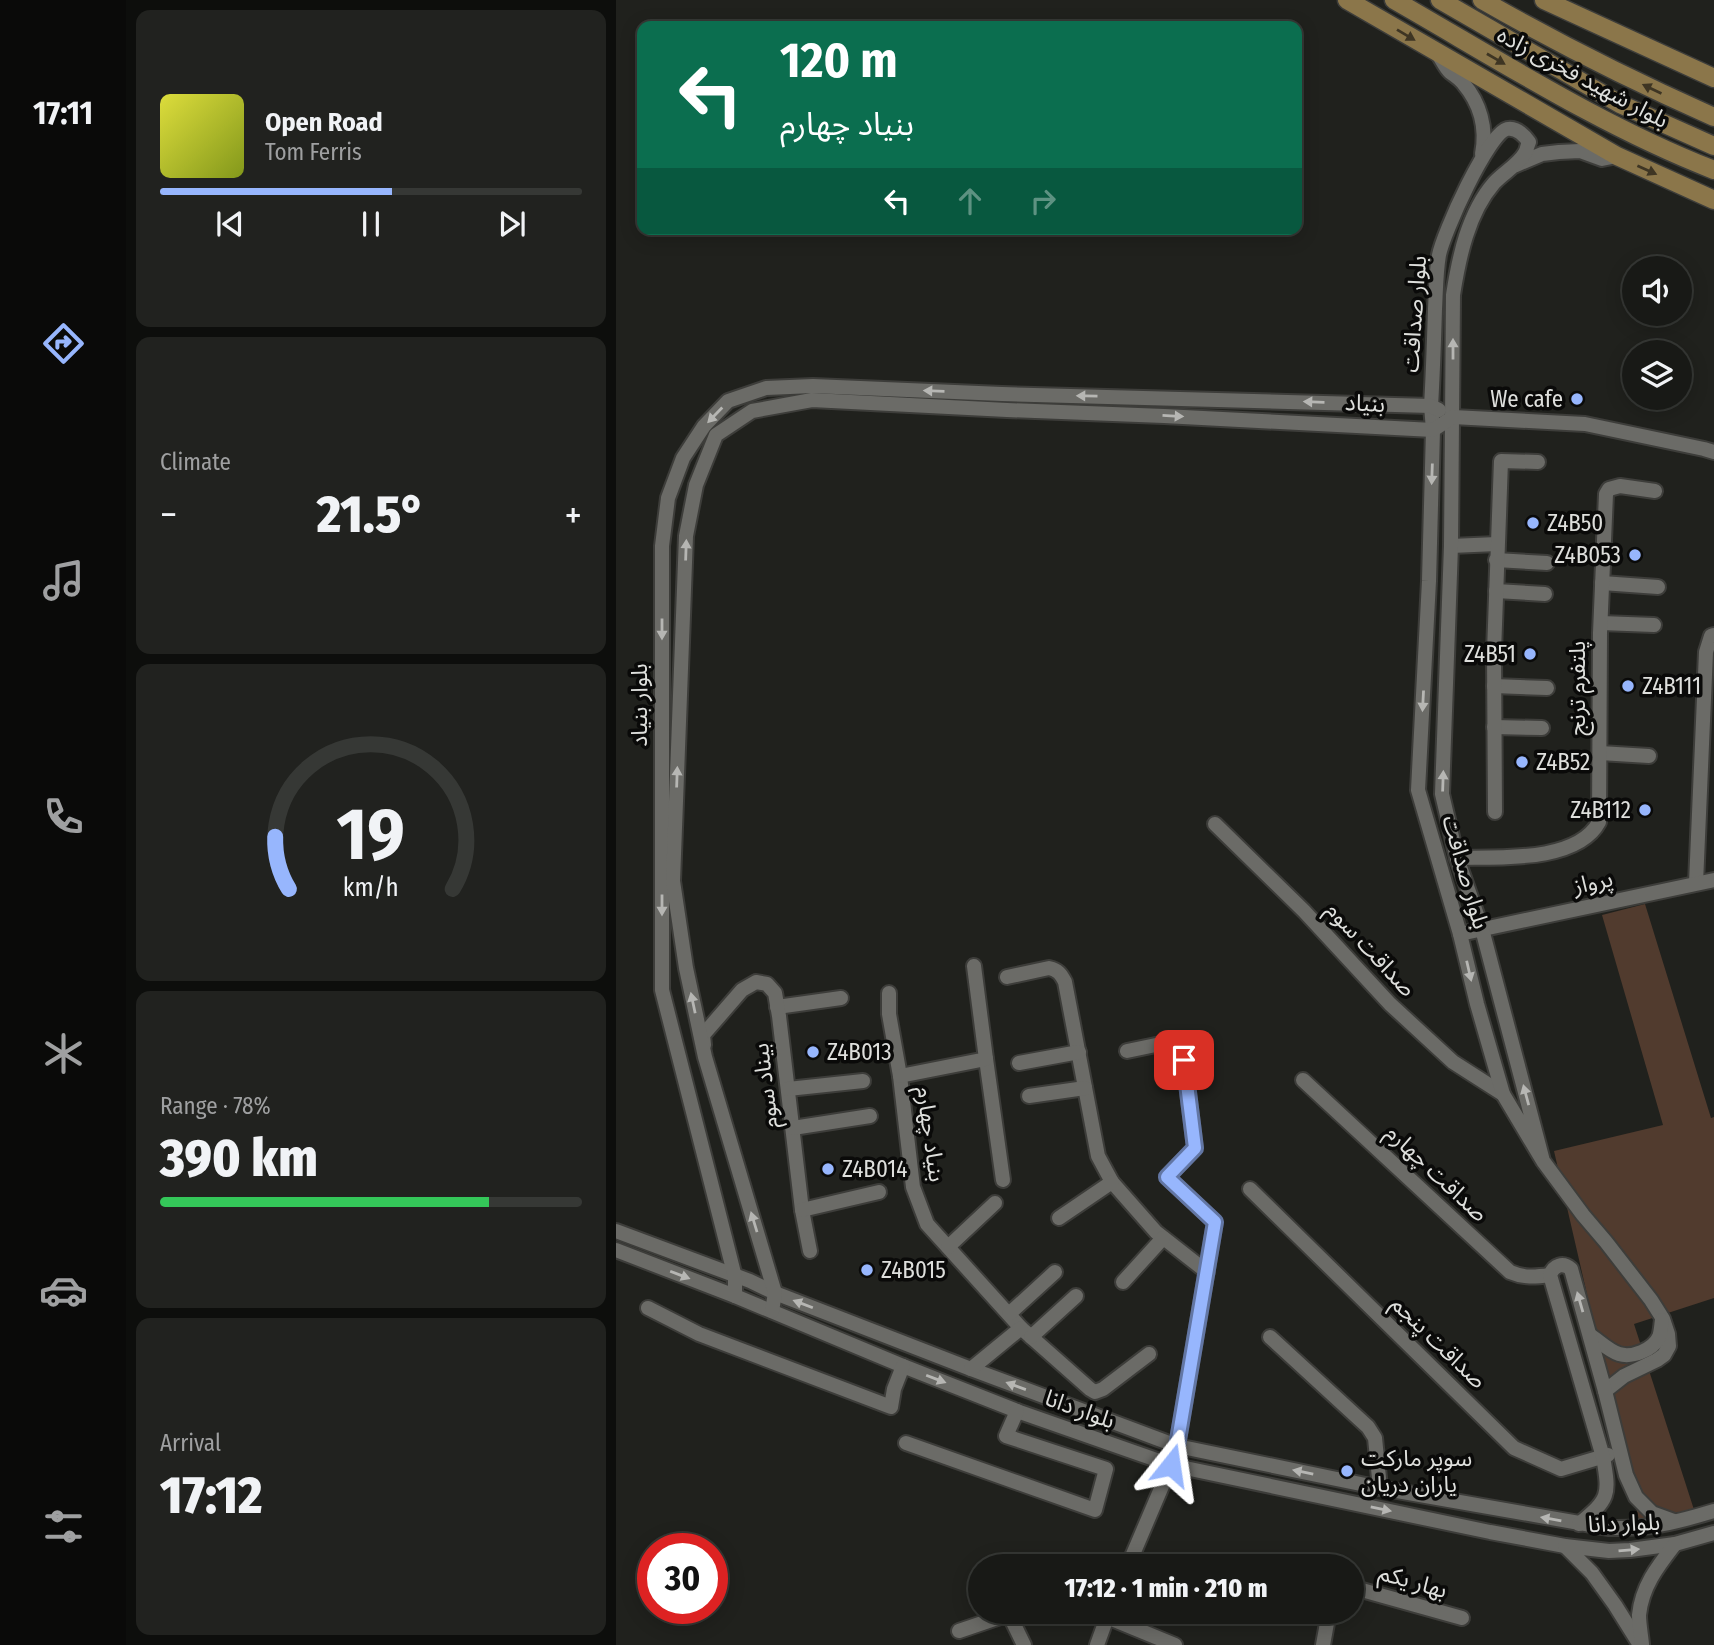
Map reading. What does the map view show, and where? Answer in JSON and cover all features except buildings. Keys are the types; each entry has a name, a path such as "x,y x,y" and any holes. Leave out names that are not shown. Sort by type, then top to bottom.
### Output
{"main road":[{"path":"1347,0 1617,156 1714,200"},
{"name":"بلوار شهید فخری زاده","path":"1394,0 1596,116 1682,158 1714,170"},
{"name":"بلوار شهید فخری زاده","path":"1440,0 1620,104 1714,146"},
{"path":"1482,0 1534,30 1714,117"},
{"path":"1544,0 1714,78"}],"street":[{"path":"1438,54 1448,70 1462,81 1475,100 1482,119 1485,141 1481,159"},
{"name":"بلوار صداقت","path":"1543,1161 1482,929 1457,858 1442,794 1451,546 1453,295 1458,262 1477,209 1493,184 1525,153 1528,142 1524,135 1517,130 1506,129 1498,134 1481,159 1450,222 1439,254 1432,406 1429,581 1418,790 1503,1094 1543,1161 1651,1300 1668,1334 1669,1346 1664,1354 1623,1376 1605,1391"},
{"path":"1512,167 1542,154 1559,152 1580,151 1602,159 1617,156"},
{"name":"بلوار بنیاد","path":"735,1296 736,1277 662,990 662,546 668,498 683,458 704,426 728,401 766,388 813,386 1432,406"},
{"name":"بلوار بنیاد","path":"772,1311 775,1293 705,1057 686,968 673,881 686,536 696,485 716,435 752,411 812,400 1007,410"},
{"path":"1432,406 1453,417 1585,424 1714,452"},
{"name":"بنیاد","path":"1007,410 1433,430"},
{"path":"1433,430 1453,417"},
{"path":"1495,812 1496,560 1501,461 1538,462"},
{"name":"پلتفرم ترنج","path":"1457,858 1544,853 1566,848 1594,832 1599,822 1601,623 1606,494 1609,489 1620,486 1655,491"},
{"path":"1451,546 1497,544"},
{"path":"1496,560 1547,563"},
{"path":"1602,583 1658,587"},
{"path":"1496,591 1545,594"},
{"name":"پلتفرم ترنج","path":"1601,623 1654,625"},
{"path":"1696,883 1706,652 1711,636 1714,635"},
{"path":"1494,686 1547,688"},
{"path":"1494,727 1542,728"},
{"name":"پلتفرم ترنج","path":"1600,754 1649,756"},
{"name":"صداقت سوم","path":"1215,824 1304,911 1390,1004 1453,1062 1503,1094"},
{"name":"پرواز","path":"1460,934 1714,880"},
{"path":"974,966 1003,1180"},
{"path":"1007,977 1049,968 1061,974 1065,982 1098,1156 1112,1182 1163,1238 1207,1272"},
{"name":"بیناد سوم","path":"705,1057 703,1035 742,990 757,982 767,984 775,993 802,1210 810,1251"},
{"name":"بنیاد چهارم","path":"889,993 913,1187 927,1224 1026,1332 1081,1383 1095,1392 1103,1389 1149,1354"},
{"path":"777,1007 841,998"},
{"path":"1126,1051 1175,1041 1180,1045 1195,1148 1167,1177 1215,1222 1177,1446 1133,1554"},
{"path":"1019,1063 1079,1052"},
{"path":"900,1076 986,1059"},
{"name":"صداقت چهارم","path":"1303,1080 1510,1272 1533,1277 1550,1275"},
{"path":"788,1089 863,1081"},
{"path":"1029,1096 1085,1088"},
{"path":"793,1128 870,1116"},
{"path":"1059,1218 1112,1182"},
{"name":"صداقت پنجم","path":"1250,1189 1514,1448 1561,1469 1620,1450"},
{"path":"802,1210 879,1192"},
{"path":"947,1247 995,1203"},
{"name":"بلوار دانا","path":"616,1231 1177,1446 1380,1488 1608,1528 1639,1528 1677,1522 1714,1511"},
{"path":"1123,1282 1163,1238"},
{"name":"بلوار دانا","path":"616,1250 1017,1411 1171,1465 1565,1546 1609,1551 1630,1550 1675,1544 1714,1533"},
{"path":"1579,1524 1605,1499 1608,1483 1603,1457 1550,1275 1556,1266 1563,1265 1571,1269 1626,1475 1636,1497 1652,1513 1677,1522"},
{"path":"1009,1314 1055,1272"},
{"path":"971,1369 1076,1296"},
{"path":"648,1308 699,1334 891,1407 894,1389 903,1366"},
{"path":"1590,1335 1618,1354 1630,1356 1655,1343 1660,1335 1662,1319"},
{"path":"1270,1337 1368,1427 1376,1438 1380,1488"},
{"path":"906,1443 1095,1510 1106,1469 1006,1436 1017,1411"},
{"path":"1641,1645 1639,1616 1644,1591 1654,1571 1675,1544"},
{"path":"1565,1546 1592,1573 1641,1645"},
{"name":"بهار یکم","path":"1364,1591 1462,1618"},
{"path":"959,1631 1009,1614 1024,1645"},
{"path":"1097,1645 1104,1624"},
{"path":"1130,1624 1175,1645"},
{"path":"1323,1645 1327,1624"}],"shaded area":[{"path":"1645,904 1711,1118 1714,1117 1714,1298 1634,1324 1697,1519 1642,1533 1554,1151 1663,1125 1602,915"}],"place":[{"name":"We cafe","path":"1577,399"},
{"name":"Z4B50","path":"1533,523"},
{"name":"Z4B053","path":"1635,555"},
{"name":"Z4B51","path":"1530,654"},
{"name":"Z4B111","path":"1628,686"},
{"name":"Z4B52","path":"1522,762"},
{"name":"Z4B112","path":"1645,810"},
{"name":"Z4B013","path":"813,1052"},
{"name":"Z4B014","path":"828,1169"},
{"name":"Z4B015","path":"867,1270"},
{"name":"سوپر مارکت یاران دریان","path":"1347,1471"}],"route":[{"path":"1171,1465 1177,1446 1215,1222 1167,1177 1195,1148 1184,1060"}]}
